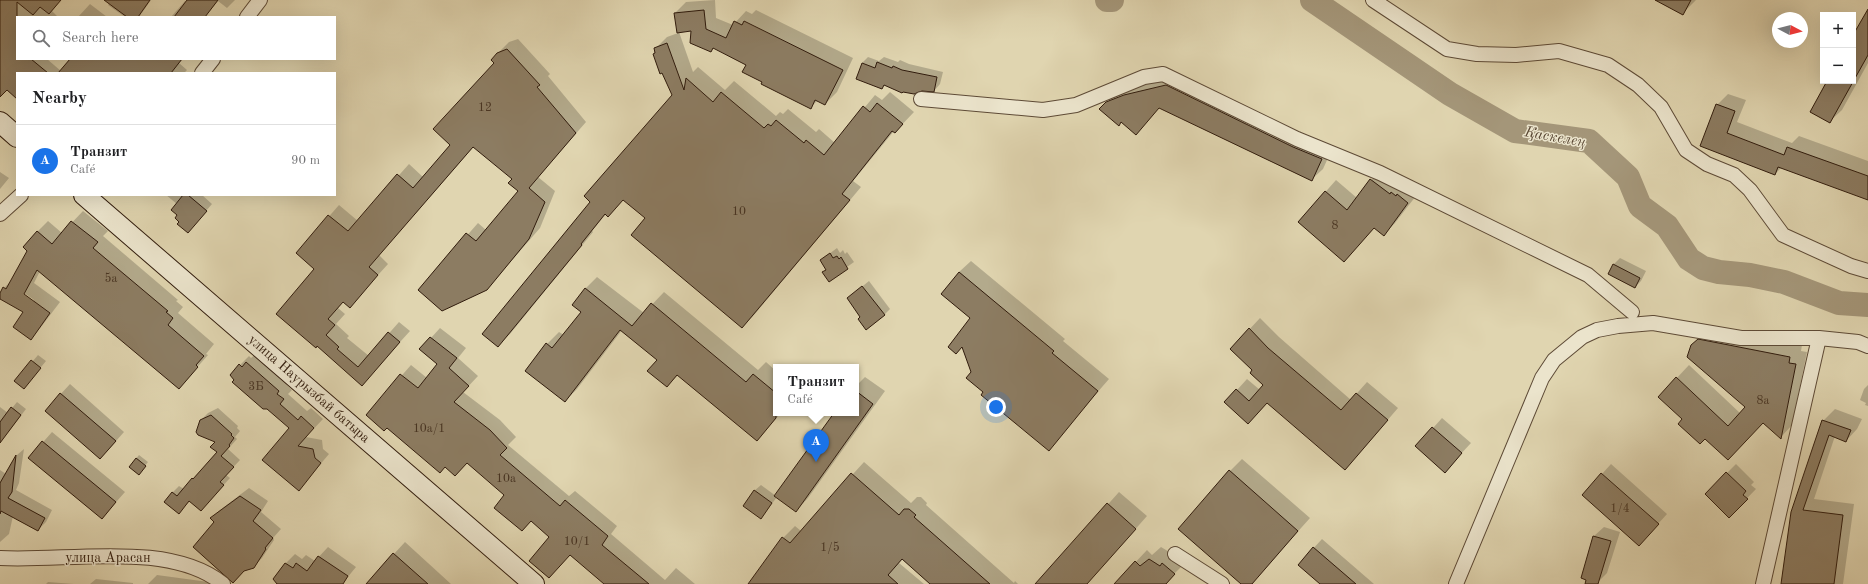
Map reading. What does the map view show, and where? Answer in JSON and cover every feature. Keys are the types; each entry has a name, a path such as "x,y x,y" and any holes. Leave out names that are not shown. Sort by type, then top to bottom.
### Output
{"main road":[{"path":"0,122 16,136"},
{"name":"улица Наурызбай батыра","path":"91,197 534,584"}],"street":[{"path":"248,16 260,0"},
{"path":"1373,0 1447,50 1477,54 1516,55 1559,51 1608,65 1638,85 1661,107 1686,150 1707,164 1734,175 1750,190 1783,235 1851,266 1868,271"},
{"path":"203,72 212,60"},
{"path":"921,99 1043,110 1076,105 1144,77 1163,74 1297,139 1380,173 1588,275 1632,312"},
{"path":"0,214 19,196"},
{"path":"1456,584 1542,378 1554,360 1582,337 1597,330 1618,326 1653,324 1741,338 1819,338 1858,342 1868,346"},
{"path":"1763,584 1819,338"},
{"path":"1175,554 1222,584"},
{"name":"улица Арасан","path":"0,558 141,557 181,563 218,580"}],"building":[{"path":"0,0 61,0 49,14 40,7 33,15 17,2 16,60 32,60 47,72 16,72 16,98 7,90 0,97"},
{"path":"104,0 150,0 139,16 126,16"},
{"path":"187,0 218,0 206,16 175,16"},
{"path":"1655,0 1691,0 1683,15"},
{"path":"1868,9 1868,55 1856,76 1856,48 1856,30"},
{"path":"704,10 706,29 726,38 734,21 742,25 744,21 843,70 825,105 815,100 811,109 761,84 762,82 742,72 746,65 713,48 711,52 690,43 691,31 677,33 674,13"},
{"path":"667,43 684,90 686,78 713,102 721,92 764,128 768,124 771,126 776,120 804,143 806,140 824,155 863,106 870,112 877,103 903,124 895,133 892,131 842,194 850,200 742,328 631,235 645,218 623,200 608,217 605,214 581,244 582,245 498,347 482,334 590,202 584,196 672,95 662,73 660,74 653,54 655,53 654,48"},
{"path":"507,49 540,85 537,87 576,133 529,188 545,202 529,239 487,290 442,311 418,290 466,233 476,241 518,191 508,183 512,179 473,147 369,267 378,275 350,308 343,302 328,319 335,325 326,335 339,347 337,349 358,367 388,332 400,342 362,386 317,346 316,348 276,314 314,269 296,253 328,215 348,231 397,174 413,188 450,145 433,129 494,63 491,60 497,53"},
{"path":"69,60 181,60 172,72 59,72"},
{"path":"877,62 892,68 893,66 902,70 937,77 934,92 922,91 914,94 902,93 884,85 882,89 856,79 862,63 875,68"},
{"path":"1825,84 1852,84 1830,123 1810,112"},
{"path":"1166,85 1293,147 1322,159 1312,181 1159,108 1136,135 1121,122 1119,126 1099,109 1106,102 1124,95"},
{"path":"1716,104 1735,111 1727,133 1784,155 1787,147 1868,176 1868,200 1778,167 1775,175 1700,146"},
{"path":"1370,179 1390,194 1391,192 1396,196 1397,194 1408,203 1384,236 1374,228 1344,262 1298,222 1325,191 1347,210"},
{"path":"182,196 189,196 207,211 188,233 177,224 179,222 175,218 177,215 171,210"},
{"path":"71,221 98,242 93,248 168,311 166,312 173,318 168,325 204,356 196,365 198,367 179,389 37,270 24,294 50,313 31,340 13,327 23,312 0,299 0,293 3,287 6,289 27,251 23,247 37,231 52,244"},
{"path":"830,253 833,258 837,256 839,259 841,257 848,269 829,282 822,272 826,270 820,260"},
{"path":"1613,264 1640,278 1635,288 1608,274"},
{"path":"959,272 1054,351 1052,353 1098,391 1049,451 981,395 983,392 966,378 971,372 962,347 956,354 948,347 970,318 941,294"},
{"path":"862,286 885,315 866,330 858,319 860,317 847,298"},
{"path":"585,288 632,326 651,303 746,382 753,374 773,391 773,416 776,416 776,418 757,441 677,375 667,387 647,371 657,360 620,330 565,402 525,371 546,343 552,348 581,312 572,305"},
{"path":"1249,328 1268,348 1341,410 1356,393 1388,420 1345,470 1267,403 1248,424 1224,402 1236,389 1249,401 1263,385 1250,373 1252,370 1230,349"},
{"path":"430,337 457,358 449,368 469,386 454,402 490,430 507,448 500,455 560,506 565,500 608,536 602,545 649,584 604,584 570,555 549,578 529,561 549,537 531,521 522,531 494,508 504,495 467,463 455,476 445,467 440,473 387,428 384,431 366,415 400,374 418,388 437,364 419,349"},
{"path":"1698,339 1790,357 1789,363 1796,364 1781,439 1763,423 1728,460 1705,439 1700,444 1678,424 1682,419 1658,397 1676,377 1728,426 1745,407 1687,357 1691,345"},
{"path":"31,360 41,368 24,389 14,381"},
{"path":"246,362 279,391 277,394 284,399 280,404 298,420 301,416 314,428 298,446 313,449 315,458 321,463 299,491 262,460 289,428 267,409 263,409 232,382 234,380 230,375 239,364 242,367"},
{"path":"60,393 116,441 100,459 45,411"},
{"path":"859,393 873,404 796,512 774,496 832,416 859,416"},
{"path":"11,407 21,415 0,443 0,422"},
{"path":"211,415 232,434 231,435 234,438 229,445 230,446 221,456 234,467 220,482 224,485 201,511 189,501 179,514 164,502 172,492 177,496 217,452 210,447 215,442 198,435 196,432 200,420"},
{"path":"1822,420 1851,430 1846,442 1829,435 1803,510 1843,515 1834,584 1781,584 1791,512"},
{"path":"1432,427 1462,453 1445,473 1415,446"},
{"path":"42,441 116,502 102,519 28,458"},
{"path":"16,455 12,492 8,498 45,518 38,531 1,511 0,514 0,483"},
{"path":"136,458 146,466 139,475 129,467"},
{"path":"1229,470 1298,531 1252,584 1241,584 1178,529"},
{"path":"1726,472 1746,491 1743,495 1748,499 1729,518 1705,494"},
{"path":"851,473 899,515 904,509 909,509 916,515 914,517 990,584 930,584 902,559 888,575 898,584 748,584 782,537 790,543"},
{"path":"1601,473 1659,524 1639,546 1582,495"},
{"path":"754,490 772,503 761,519 743,506"},
{"path":"240,496 261,510 253,521 273,538 265,548 266,549 254,568 244,571 233,583 193,547 214,522 210,518"},
{"path":"1107,503 1136,529 1087,584 1035,584"},
{"path":"1593,536 1611,541 1598,584 1585,584 1586,580 1581,578"},
{"path":"1313,547 1356,584 1320,584 1298,565"},
{"path":"393,553 428,584 366,584"},
{"path":"318,556 348,576 343,584 277,584 273,579 285,563 293,568 296,563 307,571"},
{"path":"1149,559 1160,566 1162,563 1175,574 1166,584 1114,584 1135,561 1140,566"}],"waterway":[{"name":"Қаскелең","path":"1107,0 1112,0"},
{"name":"Қаскелең","path":"1312,0 1450,94 1515,131 1589,141 1628,177 1640,206 1667,226 1689,259 1703,268 1719,272 1750,275 1784,282 1839,303 1868,305"}],"place":[{"name":"Транзит","path":"816,462"}]}
